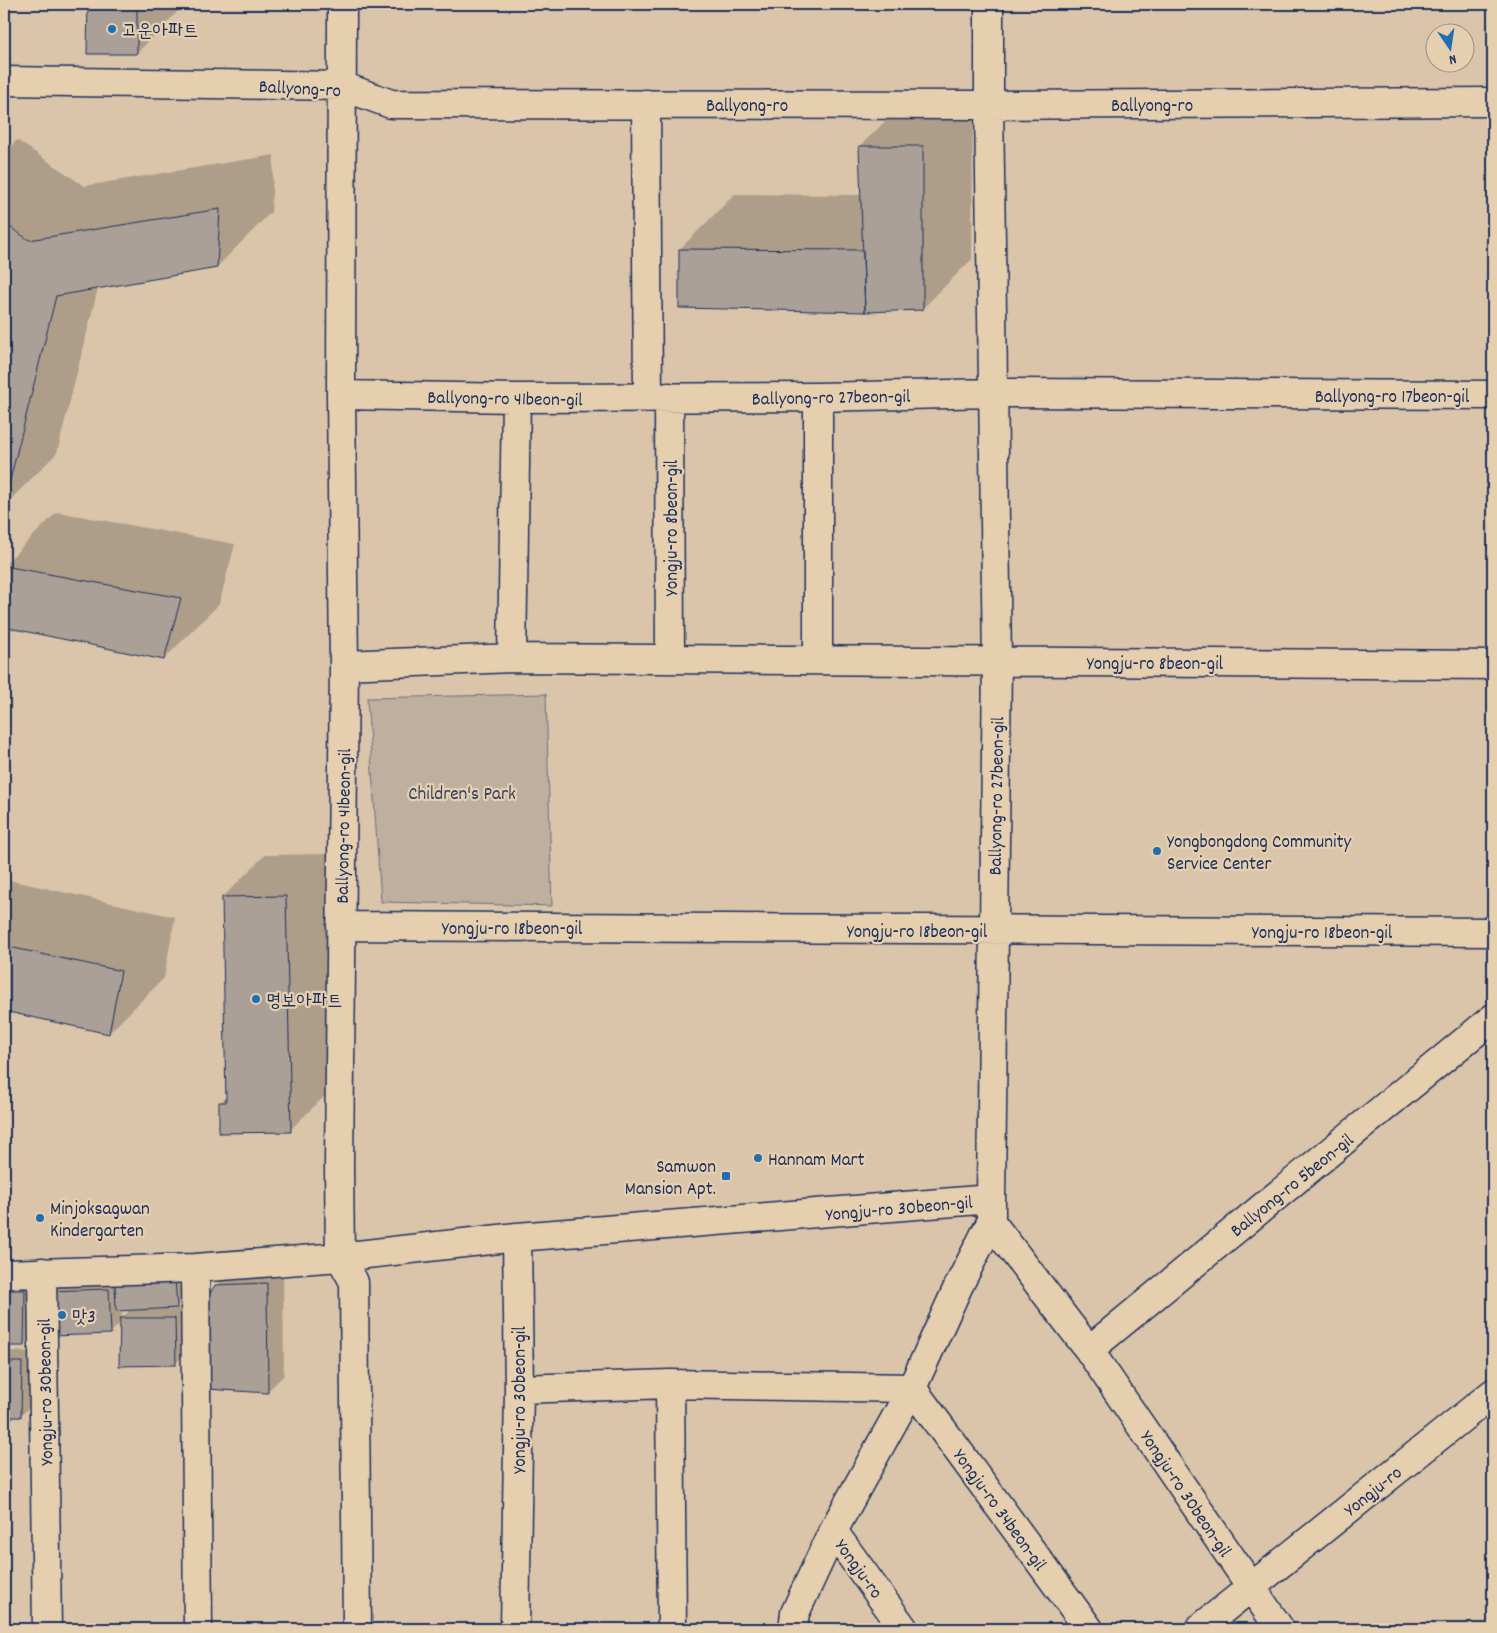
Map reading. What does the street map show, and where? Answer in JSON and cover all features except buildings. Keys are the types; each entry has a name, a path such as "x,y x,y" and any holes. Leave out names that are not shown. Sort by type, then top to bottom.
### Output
{"street":[{"name":"Ballyong-ro 41beon-gil","path":"340,1257 339,1166 344,665 341,395 342,4"},
{"name":"Ballyong-ro 27beon-gil","path":"989,4 997,661 991,1211"},
{"name":"Ballyong-ro","path":"4,81 342,86 391,104 989,105 1493,102"},
{"name":"Yongju-ro 8beon-gil","path":"646,104 670,659"},
{"name":"Ballyong-ro 27beon-gil","path":"658,397 818,397 993,393 1291,395"},
{"name":"Ballyong-ro 41beon-gil","path":"341,395 516,398 658,397"},
{"name":"Ballyong-ro 17beon-gil","path":"1291,395 1493,395"},
{"path":"818,397 818,660"},
{"path":"512,658 516,398"},
{"name":"Yongju-ro 8beon-gil","path":"344,665 512,658 1493,665"},
{"name":"Yongju-ro 18beon-gil","path":"341,926 1493,932"},
{"name":"Ballyong-ro 5beon-gil","path":"1089,1350 1493,1018"},
{"path":"793,1629 795,1613 833,1531 912,1388 991,1211"},
{"name":"Yongju-ro 30beon-gil","path":"4,1274 195,1268 340,1257 517,1237 991,1211 1251,1586"},
{"name":"Yongju-ro 30beon-gil","path":"515,1629 519,1389 517,1237"},
{"path":"340,1257 354,1282 357,1629"},
{"path":"195,1268 199,1564 198,1629"},
{"name":"Yongju-ro 30beon-gil","path":"42,1272 46,1629"},
{"path":"519,1389 670,1384 912,1388"},
{"path":"670,1384 672,1629"},
{"name":"Yongju-ro 34beon-gil","path":"912,1388 1088,1629"},
{"name":"Yongju-ro","path":"1199,1629 1493,1393"},
{"name":"Yongju-ro","path":"833,1531 904,1629"},
{"path":"1251,1586 1280,1629"}],"green space":[{"name":"Children's Park","path":"546,694 552,906 381,902 367,698"}],"place":[{"name":"고운아파트","path":"112,29"},
{"name":"Yongbongdong Community Service Center","path":"1157,851"},
{"name":"명보아파트","path":"256,999"},
{"name":"Hannam Mart","path":"758,1158"},
{"name":"Samwon Mansion Apt.","path":"726,1176"},
{"name":"Minjoksagwan Kindergarten","path":"40,1218"},
{"name":"맛3","path":"62,1315"}]}
